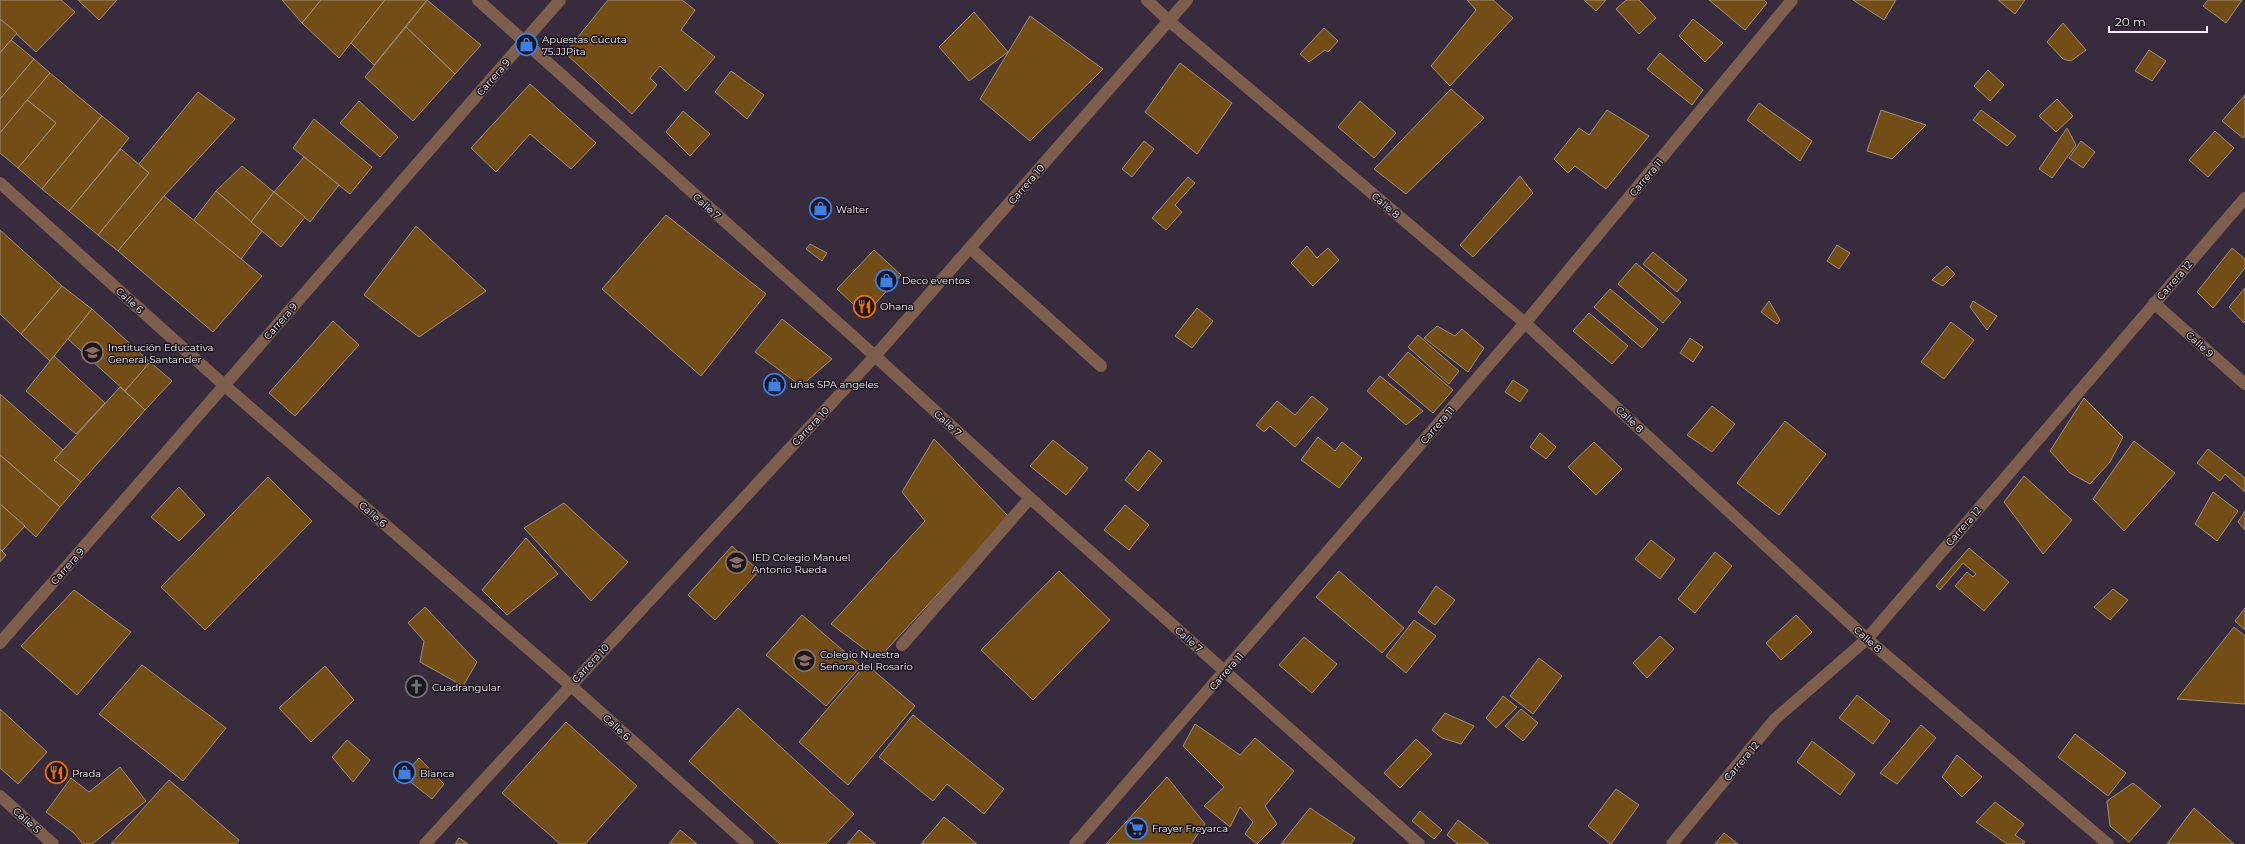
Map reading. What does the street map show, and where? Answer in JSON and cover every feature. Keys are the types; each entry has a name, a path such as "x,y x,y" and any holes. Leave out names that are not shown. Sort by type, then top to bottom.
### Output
{"street":[{"name":"Calle 7","path":"478,0 875,356 1030,498 1419,844"},
{"name":"Carrera 9","path":"0,643 560,0"},
{"name":"Calle 8","path":"1147,0 1168,21 1525,323 1867,638 2108,844"},
{"name":"Carrera 10","path":"425,844 875,356 1187,0"},
{"name":"Carrera 11","path":"1075,844 1525,323 1792,0"},
{"name":"Calle 6","path":"0,183 224,385 570,685 748,844"},
{"name":"Carrera 12","path":"1672,844 1776,719 1867,638 2245,198"},
{"path":"970,248 1101,366"},
{"name":"Calle 9","path":"2154,304 2245,384"},
{"path":"902,645 1030,498"},
{"name":"Calle 5","path":"0,796 53,844"}],"building":[{"path":"0,0 61,0 75,12 36,52 0,19"},
{"path":"78,0 117,0 99,20"},
{"path":"282,0 321,0 302,23"},
{"path":"321,0 385,0 339,58 302,23"},
{"path":"385,0 427,0 374,65 351,43"},
{"path":"427,0 481,45 455,74 406,27"},
{"path":"608,0 682,0 695,10 681,30 715,57 686,91 660,66 650,78 657,85 632,114 565,53"},
{"path":"1467,0 1493,0 1513,18 1450,86 1431,66 1476,10"},
{"path":"1584,0 1606,0 1596,11"},
{"path":"1626,0 1639,0 1656,18 1639,34 1616,9"},
{"path":"1709,0 1764,0 1767,3 1745,30"},
{"path":"1853,0 1896,0 1884,20"},
{"path":"1998,0 2025,0 2015,14"},
{"path":"2208,0 2242,0 2226,23 2203,6"},
{"path":"974,12 1008,52 969,81 939,47"},
{"path":"1030,16 1103,69 1030,141 980,99"},
{"path":"0,19 17,33 0,53"},
{"path":"1693,19 1723,43 1705,62 1679,36"},
{"path":"2063,23 2086,50 2071,61 2063,59 2047,42"},
{"path":"406,27 455,74 413,121 365,77"},
{"path":"1324,28 1338,41 1328,52 1325,50 1309,62 1300,54"},
{"path":"11,40 34,59 0,99 0,53"},
{"path":"2149,50 2166,61 2152,81 2135,71"},
{"path":"1660,53 1703,90 1692,105 1647,69"},
{"path":"34,59 50,73 0,133 0,99"},
{"path":"1180,63 1232,103 1197,154 1145,112"},
{"path":"1988,70 2004,85 1990,101 1974,86"},
{"path":"731,71 764,95 747,119 715,92"},
{"path":"50,73 102,116 42,189 18,168 56,123 27,100"},
{"path":"530,84 596,143 571,169 530,134 496,172 471,148"},
{"path":"1451,89 1484,118 1406,194 1374,169"},
{"path":"198,92 235,119 164,196 118,251 98,235 149,173 139,164"},
{"path":"2245,95 2245,136 2243,138 2222,121"},
{"path":"2057,99 2073,116 2056,132 2039,116"},
{"path":"27,100 56,123 18,168 0,153 0,133"},
{"path":"359,101 398,137 380,157 340,123"},
{"path":"1360,101 1396,133 1374,158 1338,127"},
{"path":"1759,103 1812,141 1800,161 1747,120"},
{"path":"1607,110 1649,136 1606,189 1575,166 1568,173 1554,159 1579,128 1589,135"},
{"path":"1881,110 1926,125 1892,159 1867,151"},
{"path":"1981,110 2016,136 2007,146 1973,120"},
{"path":"683,111 710,134 690,156 666,132"},
{"path":"102,116 129,138 69,211 42,189"},
{"path":"314,119 372,167 350,194 293,148"},
{"path":"2067,128 2076,145 2052,178 2039,169"},
{"path":"2215,131 2234,148 2208,177 2189,160"},
{"path":"1144,141 1154,149 1132,177 1122,169"},
{"path":"2081,141 2095,152 2083,168 2069,158"},
{"path":"121,149 149,173 98,235 69,211"},
{"path":"304,157 339,185 310,222 274,192"},
{"path":"242,166 274,192 251,222 216,191"},
{"path":"1520,176 1533,193 1473,257 1460,245"},
{"path":"1188,177 1195,183 1175,205 1182,212 1166,230 1152,218"},
{"path":"216,191 262,231 241,259 193,221"},
{"path":"274,192 305,217 281,247 251,222"},
{"path":"164,196 262,276 213,332 118,251"},
{"path":"666,215 766,294 701,376 602,289"},
{"path":"416,226 486,291 419,337 364,295"},
{"path":"0,230 62,286 21,334 0,314"},
{"path":"810,244 827,253 822,261 806,249"},
{"path":"1837,245 1850,253 1839,269 1827,261"},
{"path":"1307,246 1317,258 1328,248 1339,260 1313,286 1291,263"},
{"path":"2232,248 2245,259 2245,268 2213,308 2197,292"},
{"path":"874,250 901,275 865,315 837,289"},
{"path":"1653,252 1687,280 1677,292 1643,264"},
{"path":"1636,263 1681,302 1663,323 1618,284"},
{"path":"1947,266 1955,274 1943,286 1932,280"},
{"path":"62,286 92,309 50,361 21,334"},
{"path":"2245,288 2245,322 2244,323 2229,307"},
{"path":"1610,289 1658,329 1642,348 1594,307"},
{"path":"1769,301 1780,320 1777,324 1761,312"},
{"path":"1973,301 1997,316 1987,330 1970,307"},
{"path":"1197,308 1213,321 1192,348 1175,336"},
{"path":"92,309 150,362 125,391 68,339"},
{"path":"1589,313 1628,346 1612,364 1573,331"},
{"path":"782,319 832,359 801,386 755,352"},
{"path":"333,321 359,345 295,416 269,393"},
{"path":"1951,322 1974,340 1944,379 1921,362"},
{"path":"1437,326 1455,336 1462,329 1484,348 1468,372 1424,338"},
{"path":"1418,335 1459,371 1449,384 1408,347"},
{"path":"1690,338 1703,347 1693,362 1680,353"},
{"path":"1408,352 1453,390 1433,413 1388,375"},
{"path":"54,356 105,403 76,434 26,391"},
{"path":"150,362 172,381 145,410 125,391"},
{"path":"1380,376 1423,411 1406,425 1367,391"},
{"path":"1513,380 1528,390 1520,402 1505,392"},
{"path":"120,387 145,410 81,482 54,460"},
{"path":"0,394 63,450 54,460 81,482 60,507 0,455"},
{"path":"1312,396 1328,409 1295,447 1270,426 1264,432 1256,425 1277,401 1295,415"},
{"path":"2084,398 2123,437 2110,462 2090,484 2070,473 2050,451"},
{"path":"1712,406 1735,424 1712,452 1687,435"},
{"path":"1785,421 1826,454 1779,515 1737,483"},
{"path":"1540,433 1556,447 1546,459 1530,447"},
{"path":"1318,437 1335,451 1342,442 1362,458 1339,488 1301,460"},
{"path":"934,439 1009,517 878,659 831,624 925,521 902,492"},
{"path":"1053,440 1088,468 1066,495 1030,466"},
{"path":"2134,441 2175,473 2124,531 2093,499"},
{"path":"1594,442 1622,469 1596,495 1568,467"},
{"path":"2208,449 2245,478 2245,492 2225,474 2220,481 2197,463"},
{"path":"1149,450 1162,461 1138,491 1125,480"},
{"path":"0,455 60,507 36,537 0,504"},
{"path":"2024,476 2072,520 2043,554 2004,502"},
{"path":"268,477 312,521 205,630 161,587"},
{"path":"179,487 205,515 179,541 151,517"},
{"path":"2213,492 2238,511 2217,541 2195,524"},
{"path":"564,503 628,562 591,601 524,528"},
{"path":"0,504 25,526 2,551 0,549"},
{"path":"1125,505 1149,525 1129,550 1104,530"},
{"path":"2245,511 2245,530 2238,522"},
{"path":"526,538 558,574 507,615 482,590"},
{"path":"1651,540 1675,559 1660,579 1635,559"},
{"path":"732,546 759,571 715,620 688,595"},
{"path":"1969,548 2009,582 1984,611 1955,586 1967,572 1973,577 1976,574 1963,563 1940,590 1936,586"},
{"path":"0,549 6,555 0,562"},
{"path":"1715,552 1732,566 1695,613 1678,599"},
{"path":"1059,571 1110,620 1033,700 981,650"},
{"path":"1339,571 1404,628 1382,653 1316,597"},
{"path":"1436,586 1455,600 1435,625 1418,612"},
{"path":"2113,589 2128,600 2110,620 2094,607"},
{"path":"74,590 131,632 77,695 21,646"},
{"path":"425,607 477,662 463,686 420,662 424,641 408,623"},
{"path":"2245,608 2245,630 2235,621"},
{"path":"802,615 861,666 826,706 766,655"},
{"path":"1796,615 1812,632 1781,660 1766,643"},
{"path":"1414,620 1436,636 1406,673 1386,656"},
{"path":"2234,627 2245,636 2245,704 2177,699"},
{"path":"1660,636 1674,649 1647,678 1633,663"},
{"path":"1304,637 1337,664 1312,693 1279,665"},
{"path":"1539,658 1562,676 1533,714 1510,696"},
{"path":"866,664 915,706 848,785 799,742"},
{"path":"142,665 226,728 183,781 99,714"},
{"path":"325,666 354,700 311,742 279,708"},
{"path":"1857,695 1890,721 1873,744 1839,718"},
{"path":"1503,696 1517,707 1496,728 1486,718"},
{"path":"738,708 854,814 826,844 780,844 689,761"},
{"path":"0,709 47,752 18,784 0,768"},
{"path":"1521,709 1538,723 1523,741 1505,726"},
{"path":"1445,713 1474,726 1461,744 1442,738 1432,730"},
{"path":"913,715 1004,789 984,814 947,784 933,801 879,757"},
{"path":"566,722 637,786 585,844 560,844 502,793"},
{"path":"1195,724 1240,755 1255,738 1294,771 1265,806 1277,824 1257,844 1245,834 1253,822 1240,807 1230,827 1204,806 1224,787 1183,746"},
{"path":"1921,725 1936,738 1897,784 1880,773"},
{"path":"2075,734 2126,773 2108,796 2058,757"},
{"path":"1416,739 1432,754 1400,788 1384,773"},
{"path":"347,740 370,760 353,782 332,757"},
{"path":"1812,741 1855,774 1840,795 1797,762"},
{"path":"1957,755 1982,777 1962,797 1942,777"},
{"path":"419,758 444,784 432,799 403,776"},
{"path":"120,767 146,801 92,844 83,844 74,833 46,812 71,778 89,792"},
{"path":"1167,777 1205,824 1191,844 1106,844"},
{"path":"169,780 239,840 236,844 111,844"},
{"path":"2133,783 2161,806 2129,842 2110,826 2107,801"},
{"path":"1616,789 1639,805 1611,844 1588,826"},
{"path":"1995,802 2024,824 2015,835 2025,842 2022,844 2007,844 1976,822"},
{"path":"1310,808 1355,838 1351,844 1281,844"},
{"path":"2194,808 2234,844 2167,844"},
{"path":"1420,811 1442,830 1434,839 1412,821"},
{"path":"944,817 977,844 921,844"},
{"path":"1458,820 1489,844 1458,844 1447,835"},
{"path":"680,830 697,844 669,844"},
{"path":"859,830 876,844 847,844"},
{"path":"1724,833 1738,844 1715,844"},
{"path":"459,838 468,844 455,844"}],"place":[{"name":"Apuestas Cúcuta 75.JJPita","path":"527,45"},
{"name":"Walter","path":"821,209"},
{"name":"Deco eventos","path":"886,280"},
{"name":"Ohana","path":"864,306"},
{"name":"Institución Educativa General Santander","path":"93,353"},
{"name":"uñas SPA angeles","path":"774,384"},
{"name":"IED Colegio Manuel Antonio Rueda","path":"736,563"},
{"name":"Colegio Nuestra Señora del Rosario","path":"804,660"},
{"name":"Cuadrangular","path":"417,687"},
{"name":"Prada","path":"56,773"},
{"name":"Blanca","path":"405,773"},
{"name":"Frayer Freyarca","path":"1136,828"}]}
